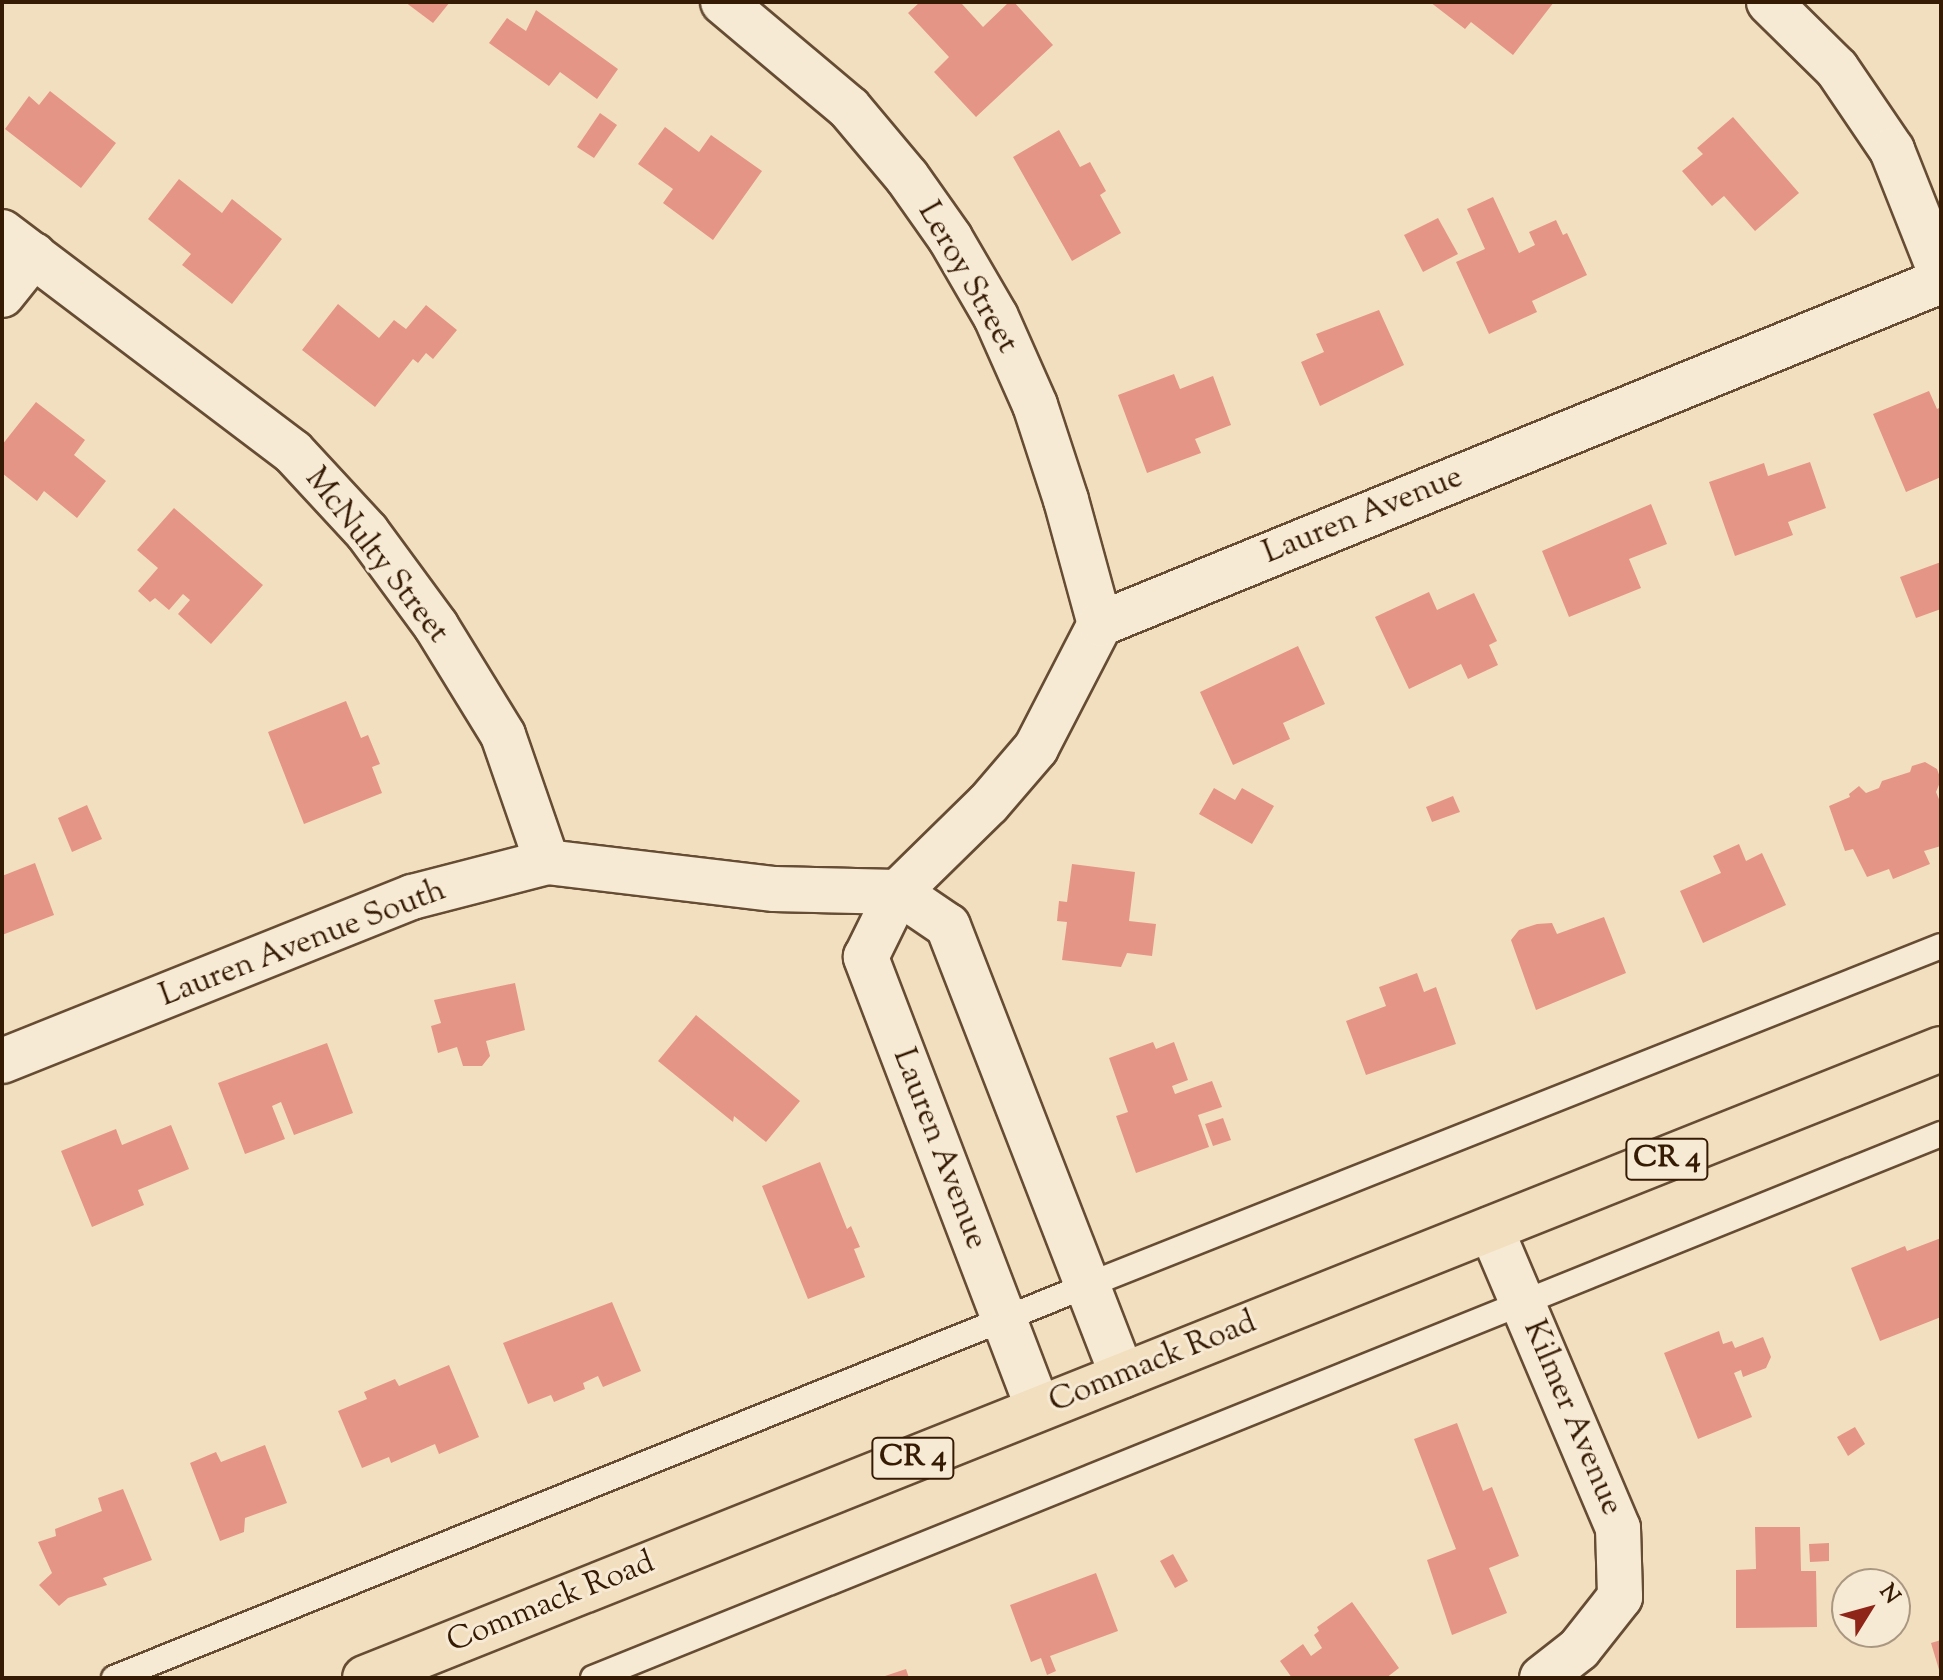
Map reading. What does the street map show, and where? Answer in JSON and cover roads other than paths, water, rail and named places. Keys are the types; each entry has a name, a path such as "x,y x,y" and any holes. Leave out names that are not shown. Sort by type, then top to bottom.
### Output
{"main road":[{"name":"Commack Road","path":"365,1678 1941,1049"}],"street":[{"name":"Leroy Street","path":"723,2 849,108 907,177 950,238 996,317 1035,405 1066,500 1100,624"},
{"path":"1769,2 1837,69 1892,150 1941,274"},
{"path":"2,295 18,244"},
{"name":"McNulty Street","path":"18,244 293,452 367,532 436,626 503,735 547,862"},
{"name":"Lauren Avenue","path":"1038,1408 866,957 898,892 988,804 1036,748 1100,624 1941,281"},
{"name":"Lauren Avenue South","path":"2,1061 412,897 547,862 774,889 898,892"},
{"path":"898,892 948,926 1122,1375"},
{"name":"Kilmer Avenue","path":"1491,1229 1618,1528 1620,1597 1579,1649 1542,1678"}],"lane":[{"path":"114,1678 1088,1285 1941,946"},
{"path":"593,1678 1524,1306 1941,1134"}]}
